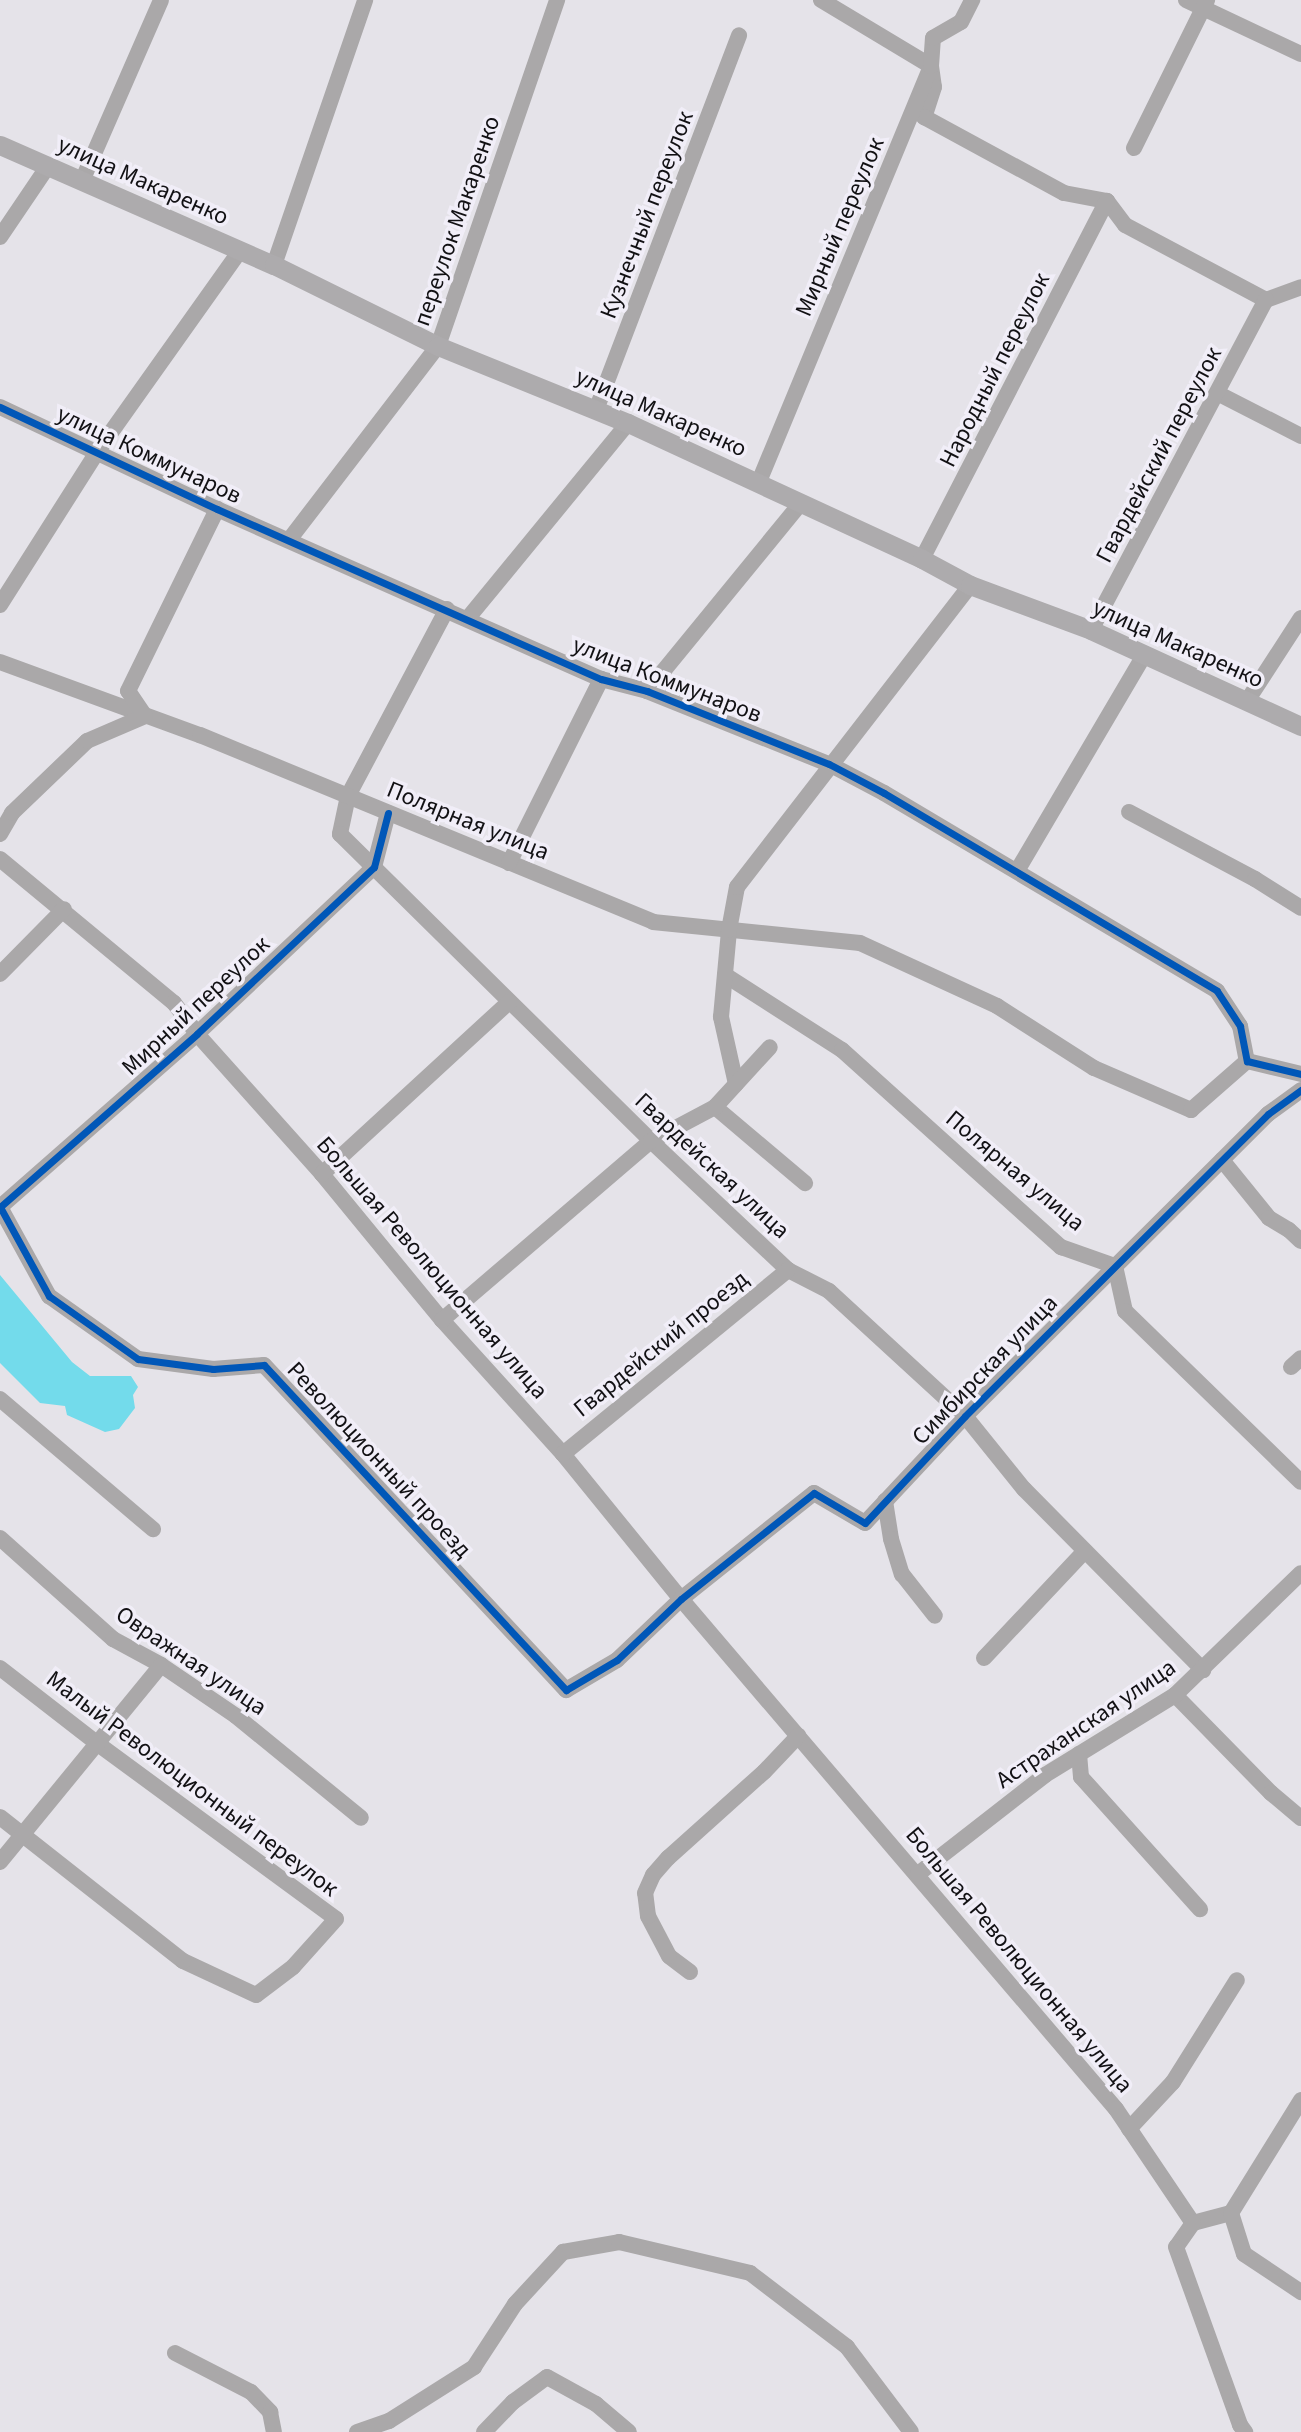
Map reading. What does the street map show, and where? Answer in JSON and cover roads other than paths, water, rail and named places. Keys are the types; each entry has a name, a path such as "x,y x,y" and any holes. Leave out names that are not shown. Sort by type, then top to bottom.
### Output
{"main road":[{"name":"улица Макаренко","path":"0,145 274,265 438,346 628,423 922,559 970,585 1091,630 1301,726"}],"street":[{"path":"82,181 161,0"},
{"path":"274,265 365,0"},
{"name":"переулок Макаренко","path":"289,540 438,346 557,0"},
{"path":"821,0 931,66 934,87 924,117 1064,193 1107,201 1125,225 1266,300 1301,287"},
{"name":"Мирный переулок","path":"758,484 931,66 933,38 961,22 972,0"},
{"path":"1186,0 1205,4 1301,54"},
{"path":"1134,148 1205,4"},
{"name":"Кузнечный переулок","path":"597,410 739,36"},
{"path":"0,237 48,166"},
{"name":"Народный переулок","path":"922,559 1107,201"},
{"path":"0,605 97,452 240,251"},
{"name":"Гвардейский переулок","path":"1091,630 1219,394 1266,300"},
{"path":"1219,394 1301,436"},
{"name":"улица Коммунаров","path":"0,407 217,509 601,679 647,691 829,765 884,793 1217,991 1240,1026 1247,1061"},
{"path":"468,618 628,423"},
{"path":"647,691 801,503"},
{"path":"0,834 12,813 87,741 145,716 128,691 217,509"},
{"path":"736,1084 721,1017 729,930 737,887 970,585"},
{"path":"348,796 447,609"},
{"path":"1247,701 1301,618"},
{"path":"1017,871 1145,654"},
{"name":"Полярная улица","path":"0,662 200,735 653,922 860,943 997,1006 1094,1068 1191,1110 1247,1061"},
{"path":"509,863 601,679"},
{"name":"Гвардейская улица","path":"348,796 340,834 651,1142 788,1270 829,1291 965,1416 1024,1489 1203,1670"},
{"path":"1129,812 1255,879 1301,908"},
{"path":"373,867 388,813"},
{"name":"Большая Революционная улица","path":"0,859 64,909 174,1003 197,1034 322,1174 442,1320 563,1454 681,1599 918,1874 1129,2129 1193,2223"},
{"name":"Мирный переулок","path":"0,1208 197,1034 373,867"},
{"path":"0,974 64,909"},
{"name":"Полярная улица","path":"725,975 842,1050 1061,1247 1115,1266"},
{"path":"322,1174 509,1002"},
{"path":"442,1320 651,1142 715,1107 770,1047"},
{"path":"1247,1061 1301,1074"},
{"name":"Симбирская улица","path":"681,1599 814,1493 865,1523 965,1416 1268,1114 1301,1090"},
{"path":"715,1107 805,1183"},
{"path":"1222,1160 1269,1218 1301,1241"},
{"name":"Революционный проезд","path":"0,1208 49,1296 138,1359 213,1369 264,1365 566,1690 617,1660 681,1599"},
{"path":"1115,1266 1125,1311 1301,1482"},
{"name":"Гвардейский проезд","path":"563,1454 788,1270"},
{"path":"0,1399 153,1529"},
{"path":"885,1501 891,1539 902,1574 935,1616"},
{"name":"Овражная улица","path":"0,1538 113,1639 160,1665 236,1716 361,1818"},
{"path":"984,1658 1085,1550"},
{"name":"Астраханская улица","path":"918,1874 1045,1775 1175,1695 1301,1573"},
{"path":"0,1862 160,1665"},
{"name":"Малый Революционный переулок","path":"0,1668 98,1744 336,1919 293,1967 256,1995 183,1961 22,1833"},
{"path":"1175,1695 1271,1793 1301,1818"},
{"path":"690,1972 669,1956 648,1916 645,1893 653,1875 668,1858 764,1772 798,1736"},
{"path":"1079,1754 1081,1777 1200,1909"},
{"path":"0,1817 22,1833"},
{"path":"1129,2129 1173,2082 1237,1980"},
{"path":"1245,2432 1240,2425 1176,2247 1193,2223 1231,2213 1301,2100"},
{"path":"1231,2213 1244,2254 1301,2292"},
{"path":"357,2432 389,2421 474,2367 514,2304 563,2252 619,2242 750,2273 847,2347 911,2432"},
{"path":"175,2353 251,2392 270,2412 274,2432"},
{"path":"484,2432 513,2402 547,2377 596,2404 629,2432"}],"water":[{"path":"0,1275 72,1362 90,1376 131,1376 138,1387 133,1395 135,1408 119,1429 105,1432 67,1415 65,1406 40,1403 0,1363"}]}
